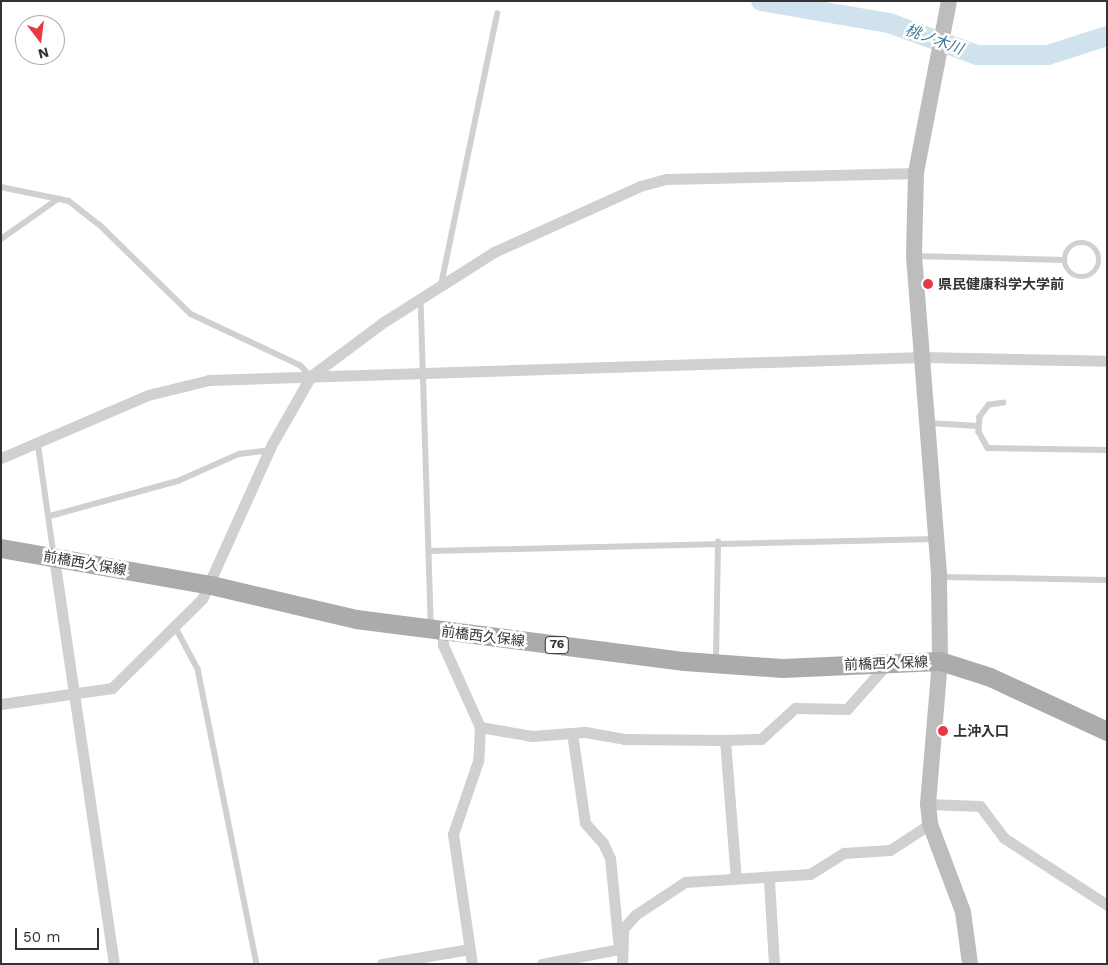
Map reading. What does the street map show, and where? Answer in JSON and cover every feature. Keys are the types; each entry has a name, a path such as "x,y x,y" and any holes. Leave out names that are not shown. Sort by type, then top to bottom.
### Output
{"main road":[{"name":"前橋西久保線","path":"1,548 211,585 341,616 437,630 716,664 782,668 940,661 990,677 1107,731"}],"street":[{"path":"949,1 916,172 914,256 939,577 940,661 928,804 930,824 963,912 970,964"},
{"path":"1,704 112,688 176,628 211,585 270,450 311,376 421,299 494,252 655,181 916,172"},
{"path":"1,458 176,387 209,380 425,372 713,367 923,357 1107,361"},
{"path":"54,558 114,964"},
{"path":"437,630 480,727 478,761 453,834 472,964"},
{"path":"480,727 532,736 572,733 624,739 761,739 795,708 847,709 888,663"},
{"path":"572,733 585,823 603,842 610,858 622,964"},
{"path":"725,740 736,879"},
{"path":"928,804 980,806 1004,838 1107,906"},
{"path":"619,949 623,930 636,915 685,882 736,879 769,880 810,874 844,853 890,850 930,824"},
{"path":"769,880 774,964"},
{"path":"382,964 470,949"},
{"path":"542,964 619,949"}],"lane":[{"path":"441,287 497,14"},
{"path":"1,186 58,198 94,220 191,314 300,365 311,376"},
{"path":"1,239 58,198"},
{"path":"1082,242 1093,246 1099,261 1094,272 1084,277 1068,270 1064,260 1072,245 1082,242"},
{"path":"914,256 1064,260"},
{"path":"421,299 430,551 437,630"},
{"path":"1004,403 986,407 978,426 983,444 991,449 1107,450"},
{"path":"928,423 978,426"},
{"path":"38,442 50,516 54,558"},
{"path":"50,516 178,481 239,454 270,450"},
{"path":"430,551 718,542 936,539"},
{"path":"716,664 718,542"},
{"path":"939,577 1107,580"},
{"path":"176,628 198,668 256,964"}],"waterway":[{"name":"桃ノ木川","path":"761,1 889,23 977,55 1048,55 1107,36"}],"place":[{"name":"県民健康科学大学前","path":"928,284"},
{"name":"上沖入口","path":"943,731"}]}
